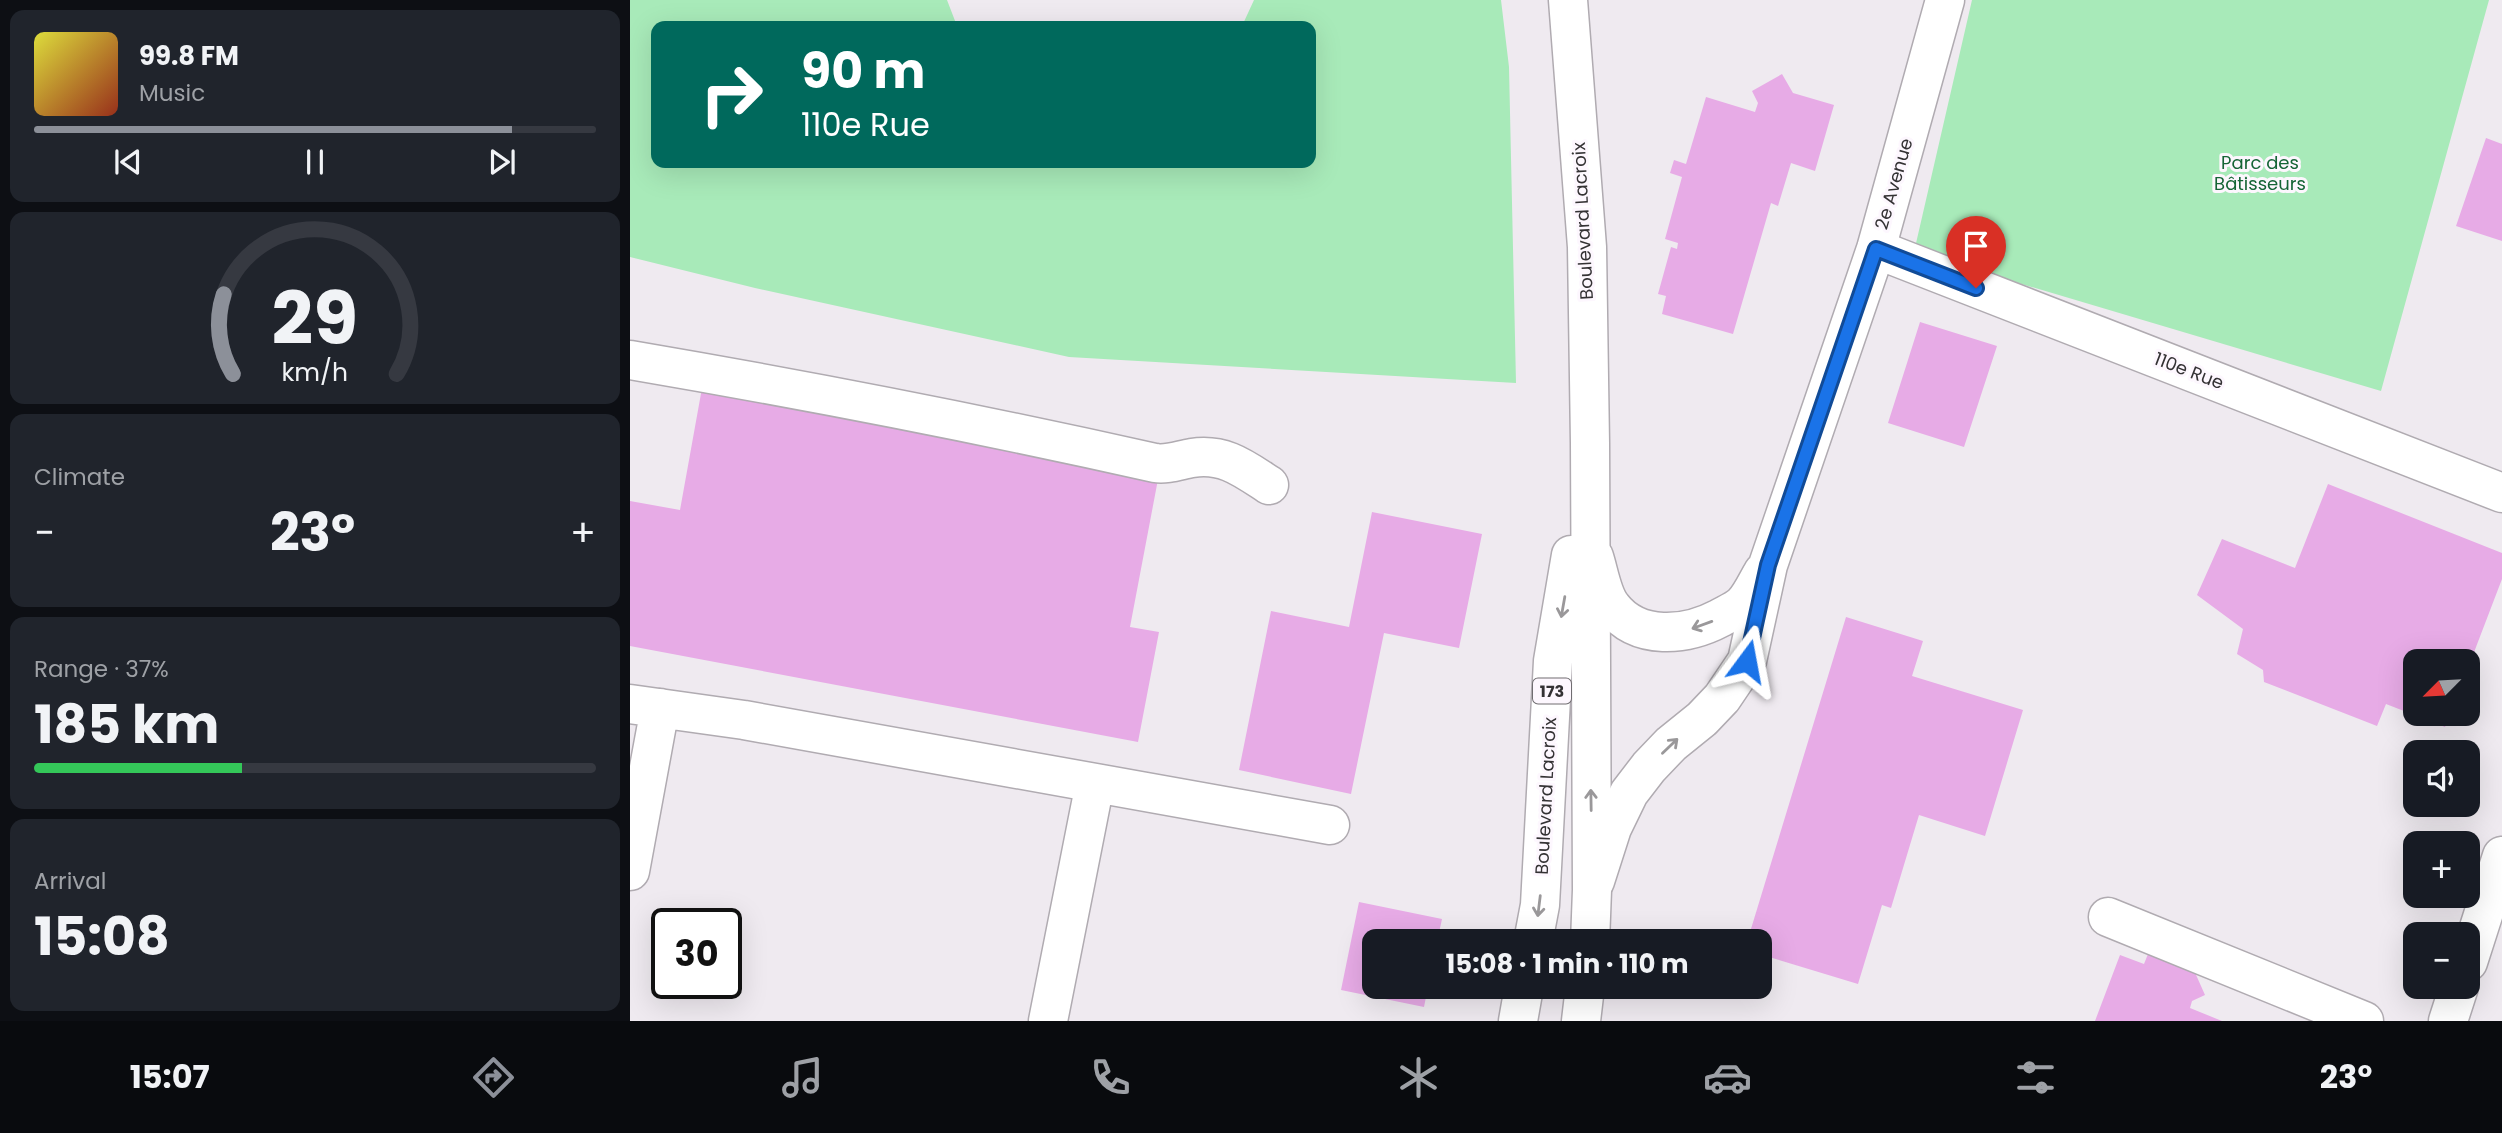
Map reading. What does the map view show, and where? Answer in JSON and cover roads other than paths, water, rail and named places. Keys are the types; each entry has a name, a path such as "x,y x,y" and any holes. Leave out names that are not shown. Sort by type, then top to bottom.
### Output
{"street":[{"name":"Boulevard Lacroix","path":"1568,0 1587,247 1590,929"},
{"name":"2e Avenue","path":"1592,890 1612,828 1629,793 1671,744 1723,698 1747,661 1768,565 1876,249 1945,0"},
{"name":"110e Rue","path":"1876,249 2502,493"},
{"path":"630,360 1012,431 1161,464 1215,456 1248,471 1269,485"},
{"name":"Boulevard Lacroix","path":"1535,929 1540,905 1553,661 1590,443"},
{"name":"2e Avenue","path":"1589,541 1609,605 1624,621 1654,632 1677,632 1701,627 1724,616 1743,604 1768,565"},
{"path":"630,871 645,706 744,720 1330,825"},
{"path":"1048,1021 1095,783"},
{"path":"2480,925 2502,856"},
{"path":"2108,917 2364,1021"},
{"path":"1518,1021 1522,999"},
{"path":"1581,1021 1584,999"},
{"path":"2448,1021 2455,999"}],"park label":[{"name":"Parc des Bâtisseurs","path":"2260,173"}]}
